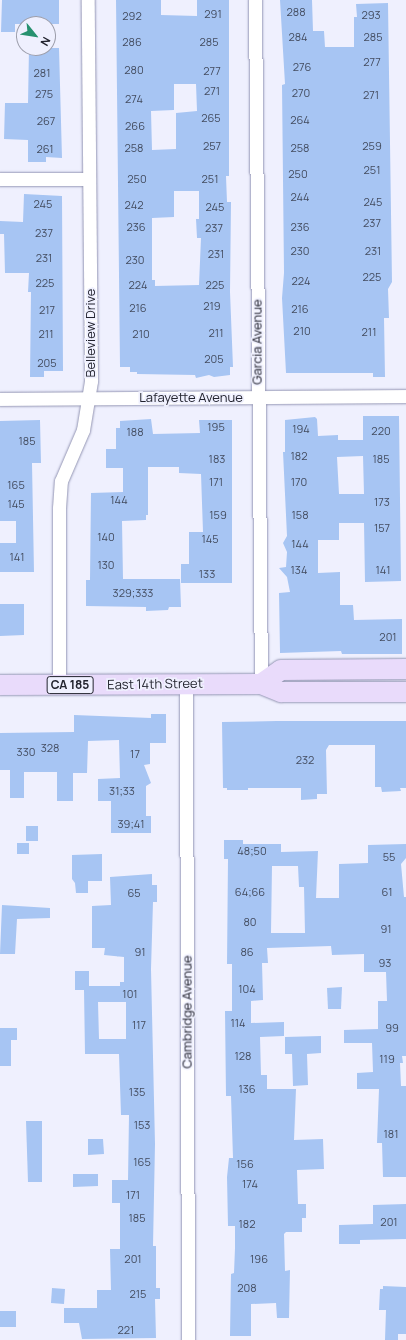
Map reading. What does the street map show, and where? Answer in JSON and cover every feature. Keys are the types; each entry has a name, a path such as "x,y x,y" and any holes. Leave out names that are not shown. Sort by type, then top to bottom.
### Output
{"main road":[{"path":"261,684 281,670 406,669"},
{"name":"East 14th Street","path":"0,686 261,684 282,692 406,692"}],"street":[{"name":"Belleview Drive","path":"59,685 59,508 62,481 83,430 91,381 88,0"},
{"name":"Garcia Avenue","path":"255,0 261,684"},
{"path":"0,179 89,179"},
{"name":"Lafayette Avenue","path":"0,399 88,397 258,398 406,396"},
{"name":"Cambridge Avenue","path":"186,684 188,1340"}],"building":[{"path":"2,0 59,0 59,24 56,24 56,16 16,16 15,32 1,32"},
{"path":"116,0 161,0 161,15 197,16 197,0 229,0 229,176 226,176 227,202 231,202 230,292 233,367 230,367 230,375 214,377 209,375 196,378 195,375 137,374 137,372 130,372 130,367 120,367","holes":["174,84 196,84 197,111 176,113 176,149 152,150 151,111 174,110","174,191 199,191 199,219 196,219 197,238 201,238 199,285 155,286 155,280 152,280 152,218 174,217"]},
{"path":"280,0 312,0 313,31 324,31 325,47 354,47 354,17 357,17 356,4 388,3 392,282 388,289 389,318 384,318 385,377 373,377 373,373 286,373 282,298 284,273 282,85 285,84"},
{"path":"56,48 59,48 62,158 46,157 46,162 28,162 28,140 4,139 5,103 28,103 29,56 56,56"},
{"path":"24,194 62,196 63,371 44,371 44,377 30,377 31,292 28,292 29,273 5,273 4,234 0,234 0,221 23,222"},
{"path":"363,416 399,416 401,581 365,582 364,523 339,523 339,540 318,540 318,573 340,572 340,605 353,605 354,620 402,619 402,654 342,654 341,651 280,653 279,593 290,592 287,577 279,568 286,567 287,552 283,543 287,536 283,452 285,452 285,420 315,417 317,419 318,436 338,435 338,440 363,440","holes":["363,456 364,494 339,494 337,457"]},
{"path":"151,419 153,434 200,433 199,420 232,420 232,583 181,583 181,564 189,564 189,532 203,532 201,474 179,473 179,467 148,467 148,515 146,515 146,520 122,521 123,579 180,579 181,607 169,607 168,610 146,611 146,607 86,606 86,580 90,580 91,493 123,492 123,468 106,468 106,449 116,449 116,428 120,428 120,421"},
{"path":"40,420 41,463 32,463 34,572 0,572 0,543 16,543 16,521 0,521 0,421"},
{"path":"0,604 24,604 24,635 0,636"},
{"path":"151,714 166,714 166,743 150,743 150,764 144,765 151,783 146,786 146,816 151,816 151,833 111,833 111,801 98,801 98,779 120,778 119,740 88,741 87,773 73,773 73,801 57,801 57,772 24,772 24,798 10,798 10,770 0,770 0,733 74,732 74,715 151,718"},
{"path":"406,721 406,788 400,788 401,791 382,792 381,787 375,787 375,745 329,745 326,750 327,794 317,794 317,799 301,800 301,788 248,788 248,790 227,790 227,788 223,788 222,722"},
{"path":"26,826 38,826 38,841 26,841"},
{"path":"224,840 243,840 243,844 281,844 281,852 318,851 316,898 339,898 339,864 368,863 368,845 406,844 406,858 401,864 404,897 406,897 406,1056 402,1056 403,1063 400,1063 401,1086 406,1086 406,1177 383,1177 382,1143 377,1143 379,1089 357,1089 357,1073 373,1072 372,1043 344,1043 344,1030 378,1029 378,1001 387,1001 386,972 364,972 364,954 332,955 331,946 267,948 268,963 262,963 263,1000 251,1001 251,1023 284,1022 284,1036 260,1037 261,1075 267,1075 267,1089 296,1089 294,1140 323,1139 324,1169 297,1170 298,1204 306,1204 306,1218 302,1218 302,1232 286,1232 284,1234 285,1271 290,1270 289,1318 277,1318 276,1303 251,1304 251,1336 230,1336 231,1274 234,1273 235,1226 228,1226 227,1177 229,1158 233,1158 231,1096 226,1096 225,1011 232,1011 232,964 227,964 228,859 224,859","holes":["272,866 298,866 299,887 304,887 305,933 271,933"]},
{"path":"17,843 29,843 29,854 17,854"},
{"path":"102,854 102,881 88,881 88,893 76,893 75,883 72,879 72,855"},
{"path":"152,874 152,885 157,885 157,902 153,902 151,969 155,1144 153,1246 156,1246 156,1288 160,1288 160,1299 155,1299 156,1338 82,1339 79,1323 64,1323 64,1308 97,1308 97,1290 111,1290 110,1249 120,1249 120,1203 112,1203 112,1180 128,1180 129,1115 121,1115 119,1054 85,1054 84,990 75,990 75,971 89,971 89,986 120,986 120,982 124,982 124,957 104,955 105,948 92,948 92,906 111,905 110,877","holes":["98,1002 126,1002 126,1039 99,1039"]},
{"path":"2,905 50,908 50,918 17,919 15,954 0,954"},
{"path":"342,987 341,1009 328,1009 327,988"},
{"path":"0,1028 17,1028 17,1040 11,1040 11,1066 0,1066"},
{"path":"321,1036 321,1053 307,1054 308,1085 293,1086 292,1054 285,1054 285,1037"},
{"path":"26,1121 42,1121 42,1182 28,1182"},
{"path":"88,1139 103,1139 104,1154 88,1155"},
{"path":"73,1174 98,1174 98,1186 73,1187"},
{"path":"406,1204 406,1239 360,1240 360,1244 339,1244 339,1225 373,1224 373,1205"},
{"path":"383,1286 406,1287 406,1334 398,1334 398,1340 385,1340 386,1310 379,1310 380,1289 383,1289"},
{"path":"52,1288 65,1289 64,1304 51,1303"},
{"path":"0,1311 16,1311 16,1327 0,1327"}]}
